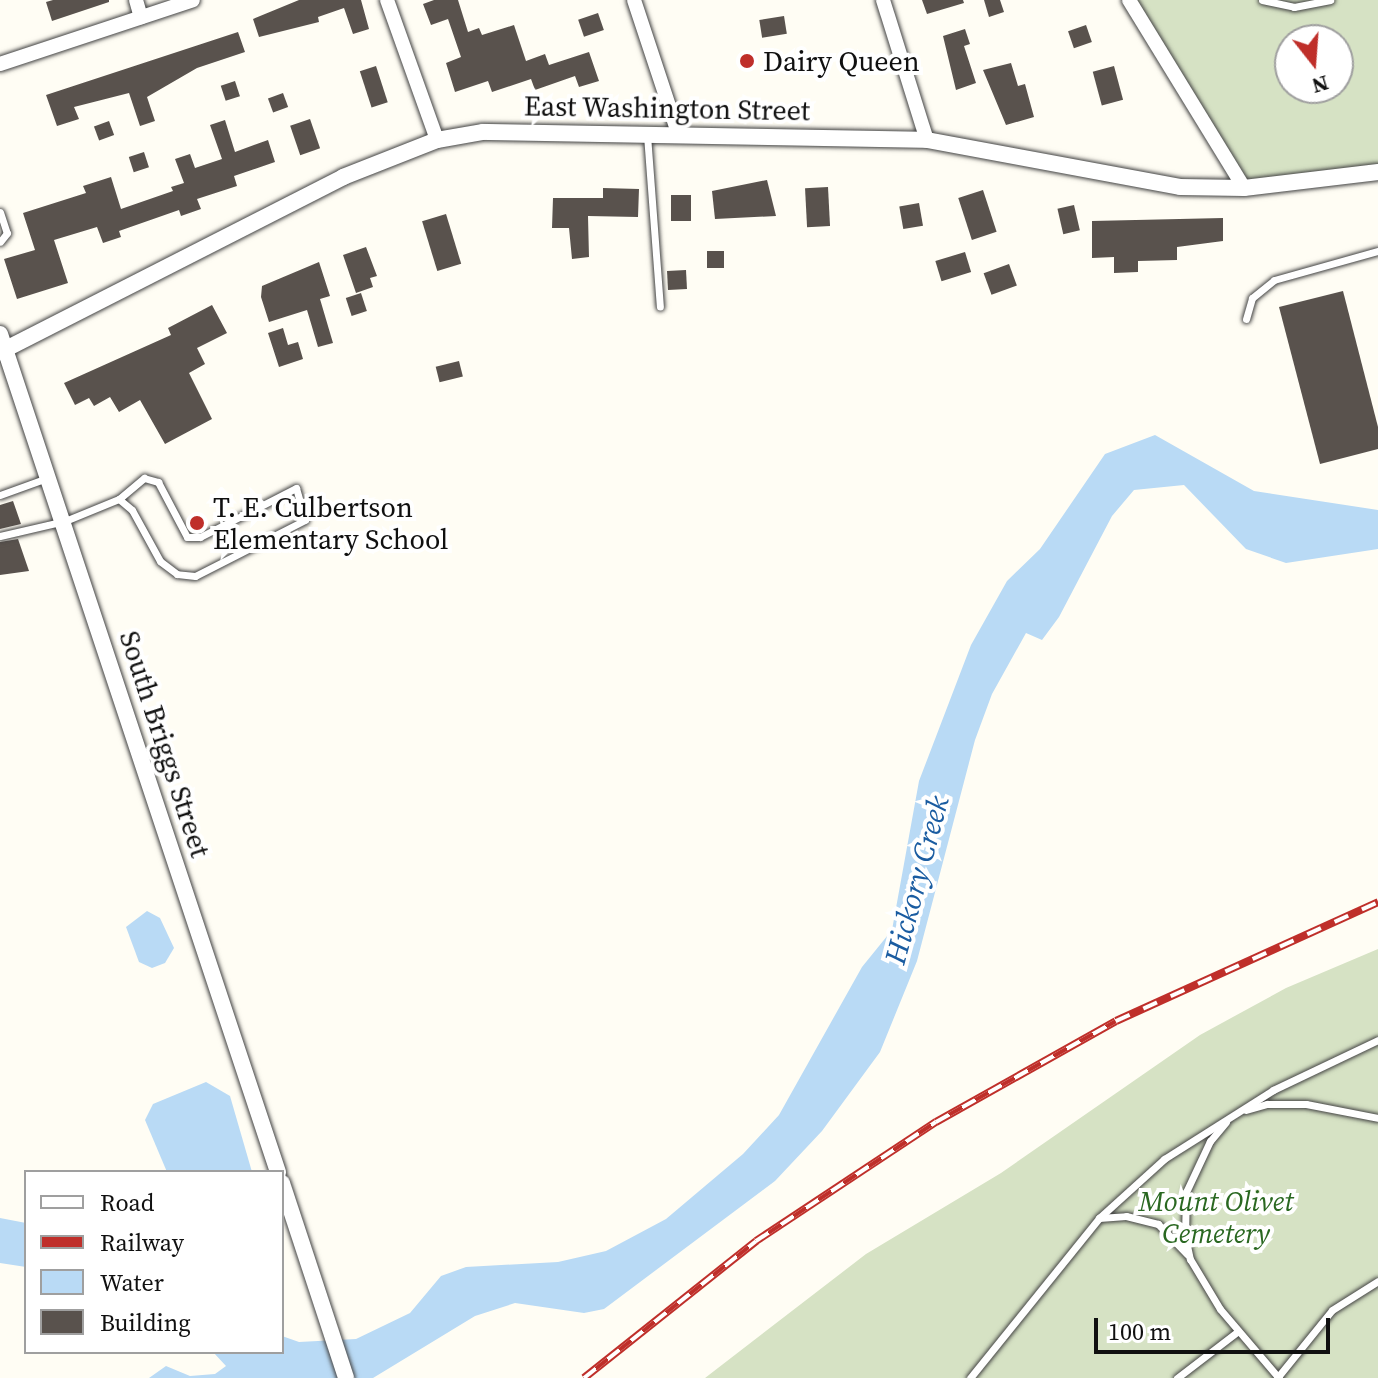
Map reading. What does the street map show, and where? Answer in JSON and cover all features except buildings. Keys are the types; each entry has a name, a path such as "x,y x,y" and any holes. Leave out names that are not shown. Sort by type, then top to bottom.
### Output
{"street":[{"path":"136,0 141,17"},
{"path":"0,64 193,0"},
{"path":"387,0 437,140"},
{"path":"634,0 678,133"},
{"path":"883,0 927,140"},
{"path":"1129,0 1244,188"},
{"name":"East Washington Street","path":"2,345 343,177 437,140 483,132 678,133 927,140 1180,187 1244,188 1378,172"},
{"name":"South Briggs Street","path":"2,345 65,521 277,1170"},
{"path":"284,1189 346,1378"}],"lane":[{"path":"1262,0 1294,7 1330,0"},
{"path":"647,133 660,307"},
{"path":"0,212 7,233 0,242"},
{"path":"1246,319 1252,298 1274,280 1378,251"},
{"path":"0,495 50,477"},
{"path":"0,536 65,521 119,499 133,483 144,478 158,482 179,529 187,537 200,537 296,488 305,520 195,576 186,575 160,561 132,510 119,499"},
{"path":"970,1378 1099,1218 1164,1159 1318,1066 1378,1040"},
{"path":"1190,1259 1185,1236 1186,1192 1210,1141 1229,1117 1285,1103 1378,1118"},
{"path":"1099,1218 1126,1216 1158,1224 1190,1259 1237,1332 1277,1378 1299,1356 1332,1310 1378,1281"},
{"path":"1177,1378 1237,1332"}],"green space":[{"path":"1135,0 1378,0 1378,167 1248,183"},
{"name":"Mount Olivet Cemetery","path":"1378,949 1378,1378 705,1378 866,1254 1001,1173 1200,1035 1286,988"}],"water":[{"name":"Hickory Creek","path":"1155,435 1254,491 1378,510 1378,549 1286,563 1246,549 1184,485 1134,490 1112,516 1059,617 1042,640 1026,633 992,694 975,740 917,961 880,1052 822,1131 775,1181 604,1309 584,1313 515,1303 475,1316 373,1378 149,1378 166,1366 190,1376 215,1374 226,1366 215,1354 284,1354 284,1337 299,1342 356,1339 410,1313 441,1276 466,1267 558,1262 606,1251 666,1219 743,1154 779,1115 862,967 892,930 919,781 971,645 1007,581 1040,549 1105,454"},
{"path":"147,911 160,918 174,948 165,963 152,968 139,962 126,927"},
{"path":"206,1082 230,1096 251,1170 166,1170 145,1120 153,1104"},
{"path":"0,1218 24,1223 24,1267 0,1263"}],"railway":[{"path":"584,1378 756,1241 936,1122 1116,1021 1378,902"}],"place":[{"name":"Dairy Queen","path":"747,61"},
{"name":"T. E. Culbertson Elementary School","path":"197,523"}]}
